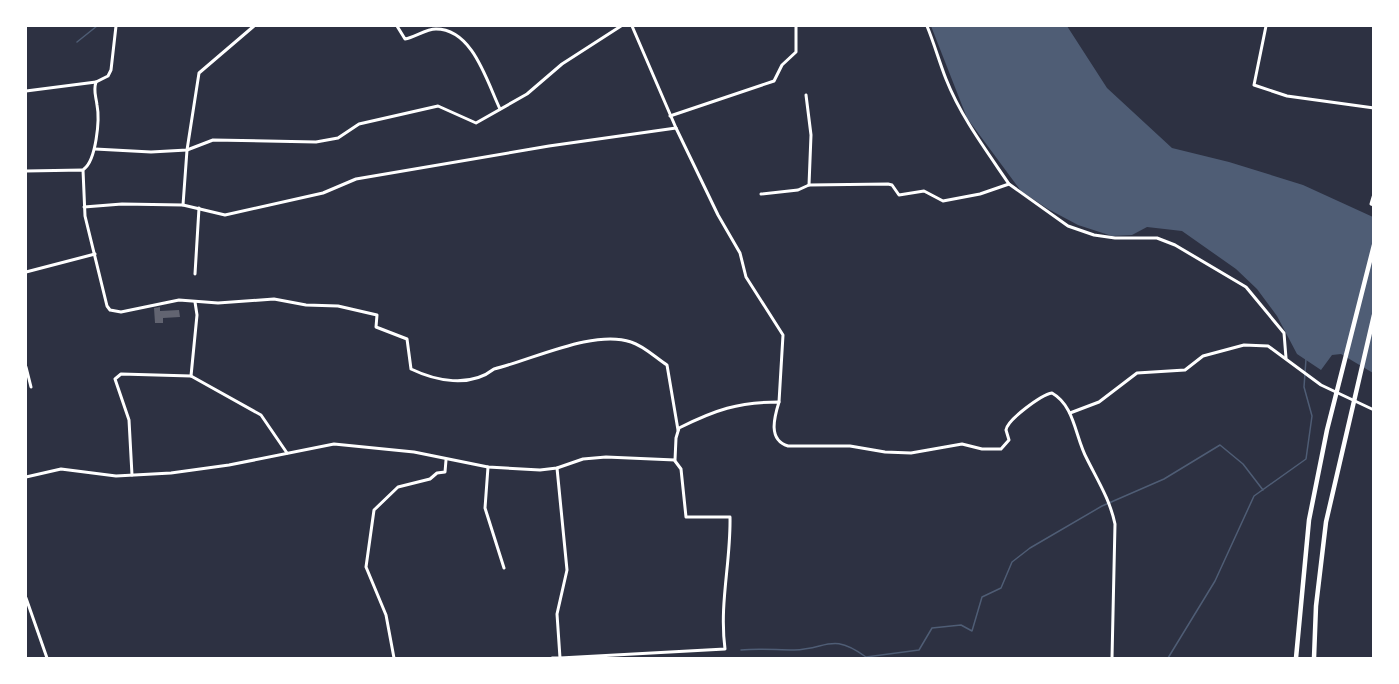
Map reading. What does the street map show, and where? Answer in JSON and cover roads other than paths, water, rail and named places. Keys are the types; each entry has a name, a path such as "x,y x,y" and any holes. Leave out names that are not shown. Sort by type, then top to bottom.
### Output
{"highway":[{"path":"1296,658 1309,520 1327,430 1374,245"},
{"path":"1314,658 1316,606 1326,522 1374,315"}],"street":[{"path":"26,91 96,82 108,76 111,70 116,26"},
{"path":"183,205 187,150 199,73 254,26"},
{"path":"397,26 405,39 434,29 450,32 477,57 500,109"},
{"path":"95,148 125,153 187,150 213,140 316,142 338,138 359,124 438,106 476,123 527,94 562,64 621,26"},
{"path":"632,26 670,116 718,215 740,253 746,277 783,335 778,402 774,418 775,437 780,444 850,446 885,453 911,453 962,444 982,449 1001,449 1009,440 1005,430 1008,422 1046,394 1056,395 1070,413 1087,459 1110,503 1115,524 1112,658"},
{"path":"670,116 774,81 782,65 796,52 796,26"},
{"path":"927,26 941,58 945,77 966,119 1009,184 1068,226 1104,236 1157,238 1176,245 1246,287 1284,333 1286,357"},
{"path":"1266,26 1254,85 1287,96 1374,108"},
{"path":"26,171 83,170 88,166 95,148 98,107 94,95 96,82"},
{"path":"806,95 811,135 809,185"},
{"path":"84,207 183,205 225,215 323,193 356,179 549,146 676,128"},
{"path":"83,170 84,207 107,306 110,310 121,312 159,302 179,300 195,302 274,299 306,305 338,306 377,315 375,327 407,339 411,369 424,376 455,381 484,377 494,369 584,342 621,339 634,343 667,365 678,431 675,460 681,469 686,517 730,517 730,545 722,623 724,649 552,658"},
{"path":"761,194 798,190 809,185 888,184 892,185 899,195 924,191 943,201 980,194 1009,184"},
{"path":"1374,195 1371,204 1374,205"},
{"path":"195,274 199,208"},
{"path":"26,272 95,254"},
{"path":"191,376 197,315 195,302"},
{"path":"1070,413 1113,393 1130,376 1185,370 1215,351 1258,345 1268,346 1286,357 1314,380 1342,397 1374,410"},
{"path":"26,367 31,387"},
{"path":"132,475 129,420 115,379 121,375 191,376 261,416 287,453"},
{"path":"678,431 679,428 707,413 723,408 756,402 778,402"},
{"path":"26,477 61,469 132,475 219,467 334,444 414,452 488,467 540,470 606,457 675,460"},
{"path":"394,658 386,615 366,567 374,510 398,487 430,479 438,472 445,472 446,460"},
{"path":"488,467 485,508 504,568"},
{"path":"557,468 567,570 557,614 560,658"},
{"path":"26,598 47,658"}],"water":[{"path":"931,26 1067,26 1107,88 1172,148 1229,162 1303,185 1373,217 1373,373 1341,354 1332,355 1321,370 1297,354 1277,316 1257,289 1236,269 1182,231 1147,227 1132,235 1112,236 1078,225 1021,191 967,118"}],"waterway":[{"path":"77,42 97,26"},
{"path":"1168,658 1215,581 1254,496 1306,459 1312,416 1304,387 1306,359"},
{"path":"741,650 794,650 837,644 854,649 866,657 919,650 932,628 961,625 972,631 982,597 1001,588 1012,562 1030,548 1102,506 1164,479 1220,445 1243,464 1263,490"}]}
